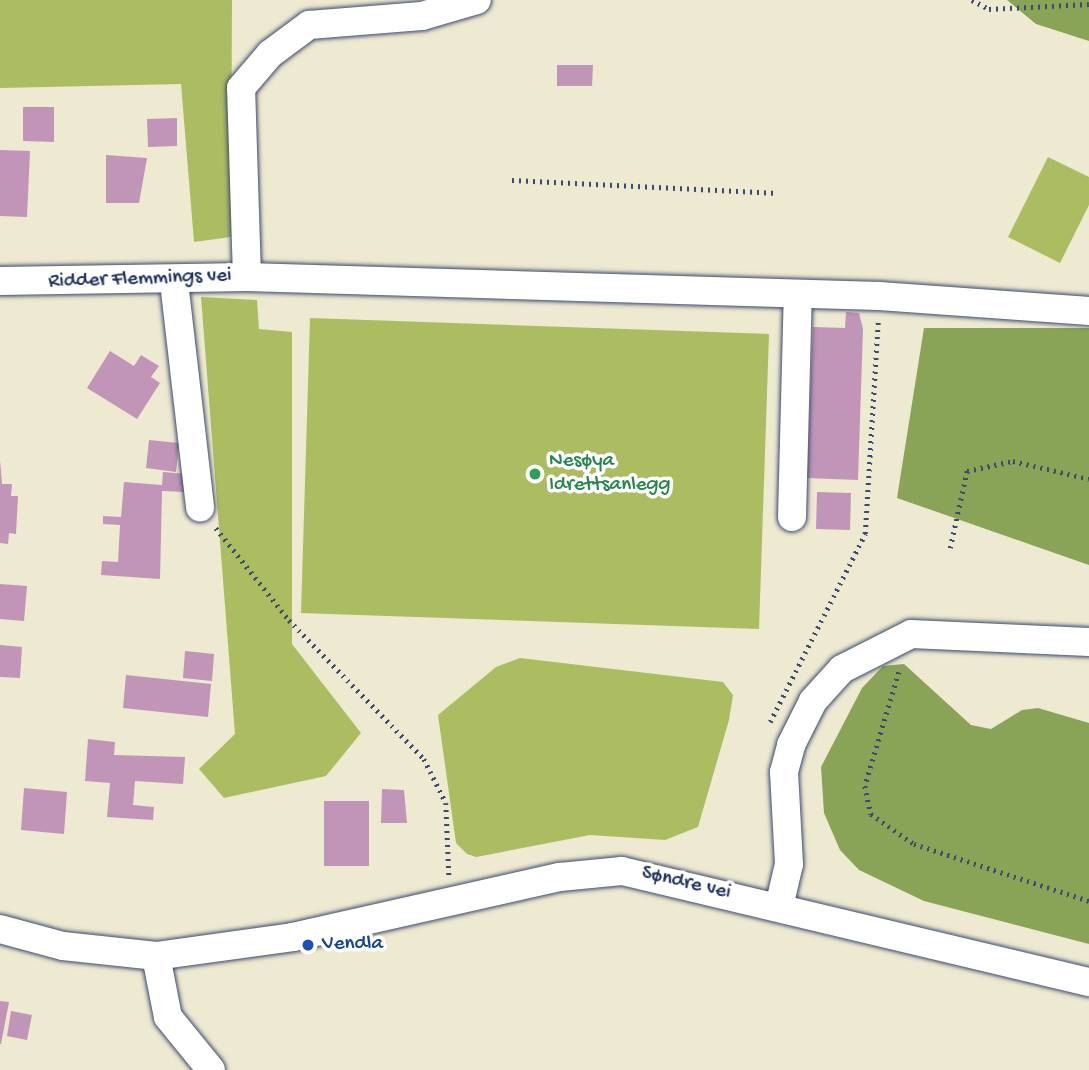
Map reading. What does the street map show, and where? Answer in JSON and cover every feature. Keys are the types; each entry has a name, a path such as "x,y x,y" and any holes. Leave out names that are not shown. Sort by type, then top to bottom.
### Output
{"street":[{"name":"Ridder Flemmings vei","path":"0,281 174,282 247,277 241,88 284,40 309,25 422,16 477,0"},
{"path":"247,277 879,296 1089,311"},
{"path":"174,282 200,508"},
{"path":"792,517 798,294"},
{"path":"779,906 789,864 785,772 791,745 813,701 842,669 911,634 1089,642"},
{"name":"Søndre vei","path":"156,957 293,937 456,903 560,877 622,871 779,906 1089,982"},
{"path":"0,929 64,946 156,957 168,1017 211,1070"}],"path":[{"path":"972,0 989,9 1089,4"},
{"path":"986,0 989,9"},
{"path":"512,180 778,193"},
{"path":"791,745 771,728 771,711 815,641 868,520 879,296"},
{"path":"950,548 967,471 1013,461 1089,479"},
{"path":"200,508 289,620 424,759 446,803 456,903"},
{"path":"911,634 865,786 872,814 914,844 1089,901"}],"green space":[{"path":"0,0 232,0 231,237 194,242 181,84 0,88"},
{"path":"1007,0 1089,0 1089,41 1036,24"},
{"path":"1048,157 1089,177 1089,205 1060,263 1008,237"},
{"path":"201,297 257,300 259,329 292,332 292,644 361,733 326,776 224,798 199,769 235,734"},
{"name":"Nesøya Idrettsanlegg","path":"310,318 769,334 759,629 301,613"},
{"path":"924,328 1089,328 1089,565 897,498"},
{"path":"520,658 723,682 733,695 729,720 698,827 665,840 590,835 476,857 467,854 456,843 438,715 496,667"},
{"path":"904,664 971,725 991,729 1022,710 1038,708 1089,723 1089,944 924,901 859,870 840,850 824,813 821,767 862,688 883,666"}],"building":[{"path":"557,65 593,65 592,86 557,86"},
{"path":"23,107 54,107 54,142 23,141"},
{"path":"177,118 177,146 148,147 147,119"},
{"path":"0,150 30,151 27,217 0,216"},
{"path":"106,155 147,158 139,203 106,203"},
{"path":"846,312 859,313 863,329 858,480 807,478 813,327 845,328"},
{"path":"110,351 134,366 141,355 159,366 151,377 160,383 137,419 87,388"},
{"path":"149,440 179,443 176,472 146,468"},
{"path":"0,460 2,484 12,484 11,496 18,496 16,534 9,533 8,544 0,543"},
{"path":"163,472 186,474 185,492 162,491 160,579 101,575 102,561 118,562 120,525 103,524 103,516 121,517 124,482 162,485"},
{"path":"817,492 851,493 850,530 816,529"},
{"path":"0,584 27,586 24,621 0,619"},
{"path":"0,645 22,647 20,678 0,677"},
{"path":"185,651 214,654 212,681 183,678"},
{"path":"126,675 211,684 208,717 123,708"},
{"path":"88,739 115,742 114,755 185,757 183,784 135,781 133,805 154,807 153,820 107,817 110,783 85,781"},
{"path":"24,788 67,792 64,834 21,830"},
{"path":"382,789 404,790 407,823 381,823"},
{"path":"324,801 369,801 369,866 324,866"},
{"path":"0,1001 9,1002 1,1044 0,1044"},
{"path":"11,1011 32,1015 27,1040 7,1036"}],"place":[{"name":"Nesøya Idrettsanlegg","path":"535,474"},
{"name":"Vendla","path":"308,945"}]}
